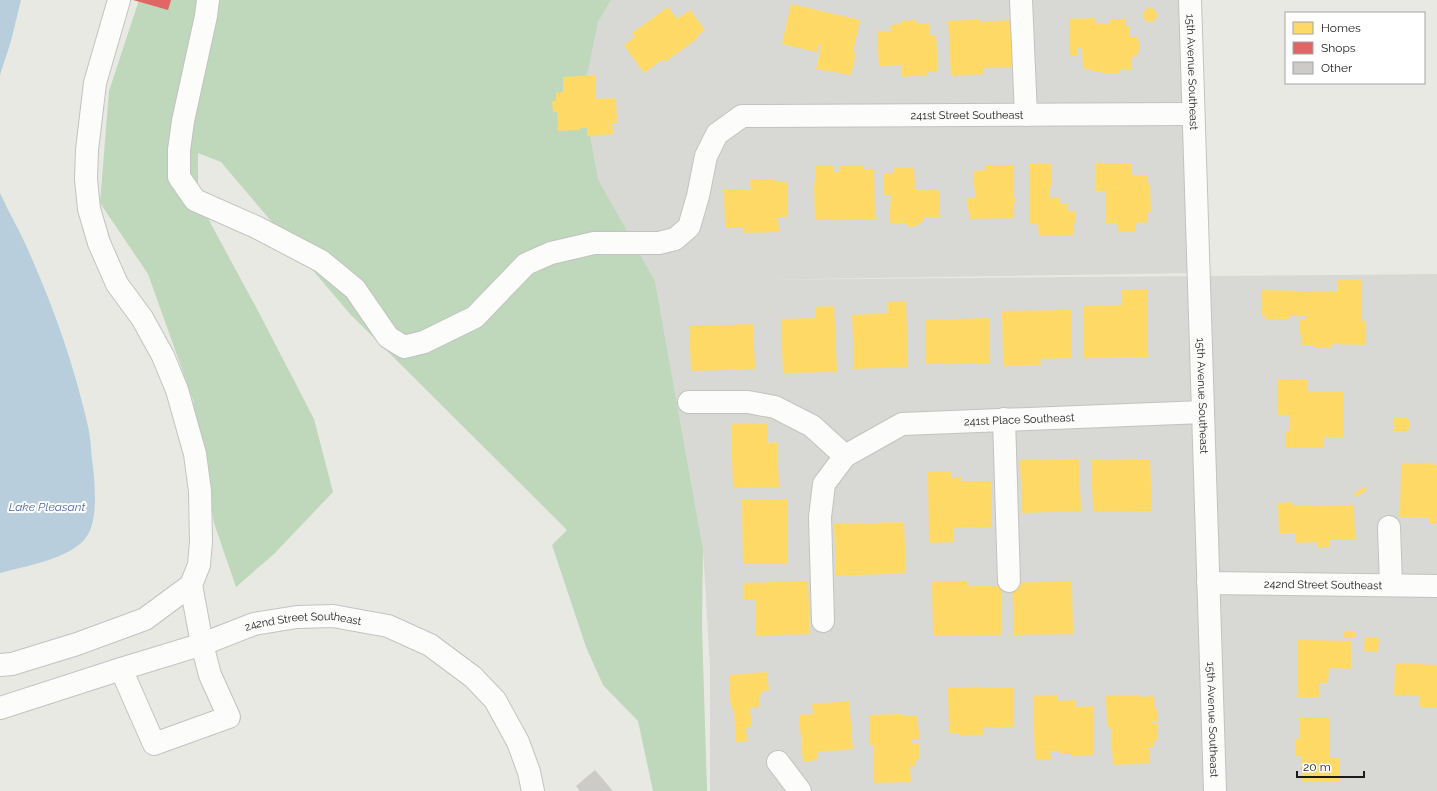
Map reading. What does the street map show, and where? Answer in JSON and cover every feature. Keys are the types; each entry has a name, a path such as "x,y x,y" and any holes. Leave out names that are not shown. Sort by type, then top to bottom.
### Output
{"street":[{"path":"119,0 95,83 87,150 86,179 89,209 99,244 117,284 142,318 166,363 177,390 195,454 200,491 201,541 198,565 191,585 202,644 210,675 229,717 154,744 121,669"},
{"name":"241st Street Southeast","path":"208,0 206,16 183,121 179,150 179,177 194,200 256,228 321,261 355,289 388,337 404,347 424,342 474,317 526,264 551,253 594,243 659,243 675,239 689,227 698,196 706,156 717,134 742,116 1193,114"},
{"path":"1021,0 1026,115"},
{"name":"15th Avenue Southeast","path":"1190,0 1215,791"},
{"path":"689,402 748,402 775,407 812,426 845,456 824,484 820,517 824,620"},
{"name":"241st Place Southeast","path":"845,456 902,424 1203,412"},
{"path":"1004,419 1009,581"},
{"path":"1389,527 1391,585"},
{"name":"242nd Street Southeast","path":"1208,583 1437,586"},
{"path":"0,665 12,664 77,644 145,619 191,585"},
{"name":"242nd Street Southeast","path":"0,708 202,644 254,624 297,617 333,616 388,626 430,645 473,677 495,700 518,742 529,772 533,791"},
{"path":"778,762 800,791"}],"shaded area":[{"path":"611,0 1189,0 1198,273 739,280 1437,274 1437,791 710,791 710,668 703,549 655,281 598,179 583,96 598,22"}],"green space":[{"path":"139,0 611,0 598,22 583,96 598,179 655,281 703,549 702,626 707,791 653,791 638,721 603,685 586,647 552,545 567,530 350,314 221,162 198,153 198,200 314,419 333,492 274,554 236,587 214,523 193,400 148,274 100,203 109,91"}],"water":[{"path":"0,0 21,0 11,41 0,75"},
{"name":"Lake Pleasant","path":"0,193 25,242 56,319 70,360 82,401 90,439 94,474 95,502 93,521 87,536 80,544 59,556 0,573"}],"building: Homes":[{"path":"791,4 860,20 853,52 856,53 851,75 816,69 821,46 818,45 817,52 782,44"},
{"path":"668,7 677,19 690,10 705,30 697,36 698,38 665,62 663,59 644,73 624,45 635,37 632,33"},
{"path":"1147,8 1153,8 1157,12 1157,18 1153,22 1147,22 1143,18 1143,12"},
{"path":"1095,18 1095,23 1109,23 1109,19 1126,19 1126,26 1130,26 1130,37 1138,37 1138,41 1140,41 1140,51 1138,51 1138,56 1131,57 1131,69 1120,69 1120,73 1102,73 1101,65 1101,72 1092,72 1092,69 1083,69 1082,48 1078,48 1078,56 1069,56 1069,19"},
{"path":"979,19 979,22 1014,20 1017,67 983,68 983,74 951,76 948,21"},
{"path":"916,20 917,24 929,24 929,35 936,35 938,72 927,72 927,75 902,77 901,65 879,66 877,31 891,31 890,25 902,24 902,21"},
{"path":"595,75 596,99 616,98 617,123 612,123 613,134 587,136 587,128 580,128 580,130 558,131 557,112 553,112 552,101 556,101 556,93 563,92 563,77"},
{"path":"1095,163 1132,163 1132,175 1147,175 1147,184 1150,184 1151,212 1147,212 1148,222 1136,223 1136,232 1118,232 1118,223 1106,223 1105,191 1095,191"},
{"path":"1029,164 1051,164 1052,187 1049,187 1049,198 1060,197 1060,204 1068,204 1068,211 1076,211 1074,235 1039,236 1038,224 1030,224"},
{"path":"986,165 1013,165 1014,198 1016,198 1016,203 1014,203 1014,218 969,219 967,198 975,198 973,172 986,170"},
{"path":"816,166 834,166 834,172 839,172 839,166 864,166 864,169 874,169 875,219 815,220 814,183 816,183"},
{"path":"894,168 914,168 915,190 925,190 925,192 927,192 927,190 939,191 939,217 924,217 924,222 917,223 917,226 908,227 908,223 889,223 891,195 883,195 883,173 894,173"},
{"path":"750,179 776,179 776,182 787,182 788,217 778,217 779,232 743,233 743,228 725,228 724,190 751,190"},
{"path":"1338,280 1362,280 1362,321 1365,321 1365,345 1332,344 1332,348 1314,348 1314,345 1302,345 1302,334 1299,334 1300,319 1305,319 1305,315 1289,316 1289,319 1265,319 1265,316 1261,316 1261,290 1337,292"},
{"path":"1147,289 1148,357 1084,358 1084,306 1122,305 1121,290"},
{"path":"906,301 908,367 854,369 852,315 888,313 887,302"},
{"path":"834,306 837,372 783,373 781,319 816,318 816,307"},
{"path":"1071,310 1072,358 1040,359 1041,365 1003,366 1002,311"},
{"path":"989,318 990,363 925,364 925,320"},
{"path":"753,324 755,369 691,371 689,326"},
{"path":"1278,379 1308,379 1308,392 1344,392 1343,437 1324,437 1324,448 1285,448 1285,431 1289,431 1290,415 1278,415"},
{"path":"1394,418 1408,418 1409,429 1407,429 1407,431 1394,431"},
{"path":"767,423 768,443 777,442 779,487 733,488 731,424"},
{"path":"1079,459 1081,511 1022,513 1020,460"},
{"path":"1150,459 1152,511 1093,512 1091,460"},
{"path":"1401,463 1433,463 1433,465 1437,465 1437,524 1430,524 1430,518 1400,517"},
{"path":"928,472 951,472 951,478 962,477 962,481 991,481 992,527 953,528 953,542 929,543"},
{"path":"1365,487 1367,490 1356,497 1354,493"},
{"path":"787,499 788,564 743,564 742,500"},
{"path":"1294,502 1294,506 1354,505 1355,539 1329,539 1330,547 1317,547 1317,542 1296,543 1296,533 1279,534 1278,503"},
{"path":"904,522 906,573 836,576 834,524"},
{"path":"808,581 810,634 756,636 755,600 744,600 744,583"},
{"path":"932,581 968,581 968,586 1001,586 1002,635 933,636"},
{"path":"1072,581 1073,634 1014,635 1012,583"},
{"path":"1344,631 1355,631 1355,638 1344,638"},
{"path":"1365,637 1379,638 1378,652 1364,651"},
{"path":"1298,640 1351,641 1351,669 1329,668 1328,683 1320,683 1319,697 1297,697"},
{"path":"1395,663 1437,665 1437,707 1419,707 1420,696 1394,695"},
{"path":"767,672 769,690 762,691 762,696 759,696 760,707 750,708 752,727 746,727 747,741 736,742 734,709 731,709 731,702 729,702 729,675"},
{"path":"948,688 1013,688 1014,727 983,727 983,735 960,736 960,733 949,733"},
{"path":"1057,695 1058,701 1075,700 1076,707 1093,706 1094,755 1072,756 1072,754 1060,754 1060,751 1050,751 1051,760 1035,760 1033,696"},
{"path":"1139,695 1139,697 1154,696 1155,710 1158,709 1158,721 1152,721 1152,723 1157,723 1158,740 1154,741 1154,747 1147,747 1150,749 1150,763 1113,765 1111,727 1107,727 1106,696"},
{"path":"849,701 853,749 817,752 817,760 803,762 799,715 813,714 812,704"},
{"path":"901,714 901,716 917,716 917,729 920,729 920,740 912,740 912,743 919,743 919,760 916,760 916,766 910,766 911,782 874,783 873,745 869,745 869,715"},
{"path":"1300,718 1330,718 1330,758 1339,758 1339,781 1302,781 1302,756 1295,756 1295,739 1300,739"}],"building: Shops":[{"path":"133,0 171,0 168,10"}],"building: Other":[{"path":"595,770 613,791 580,791 576,786"}]}
